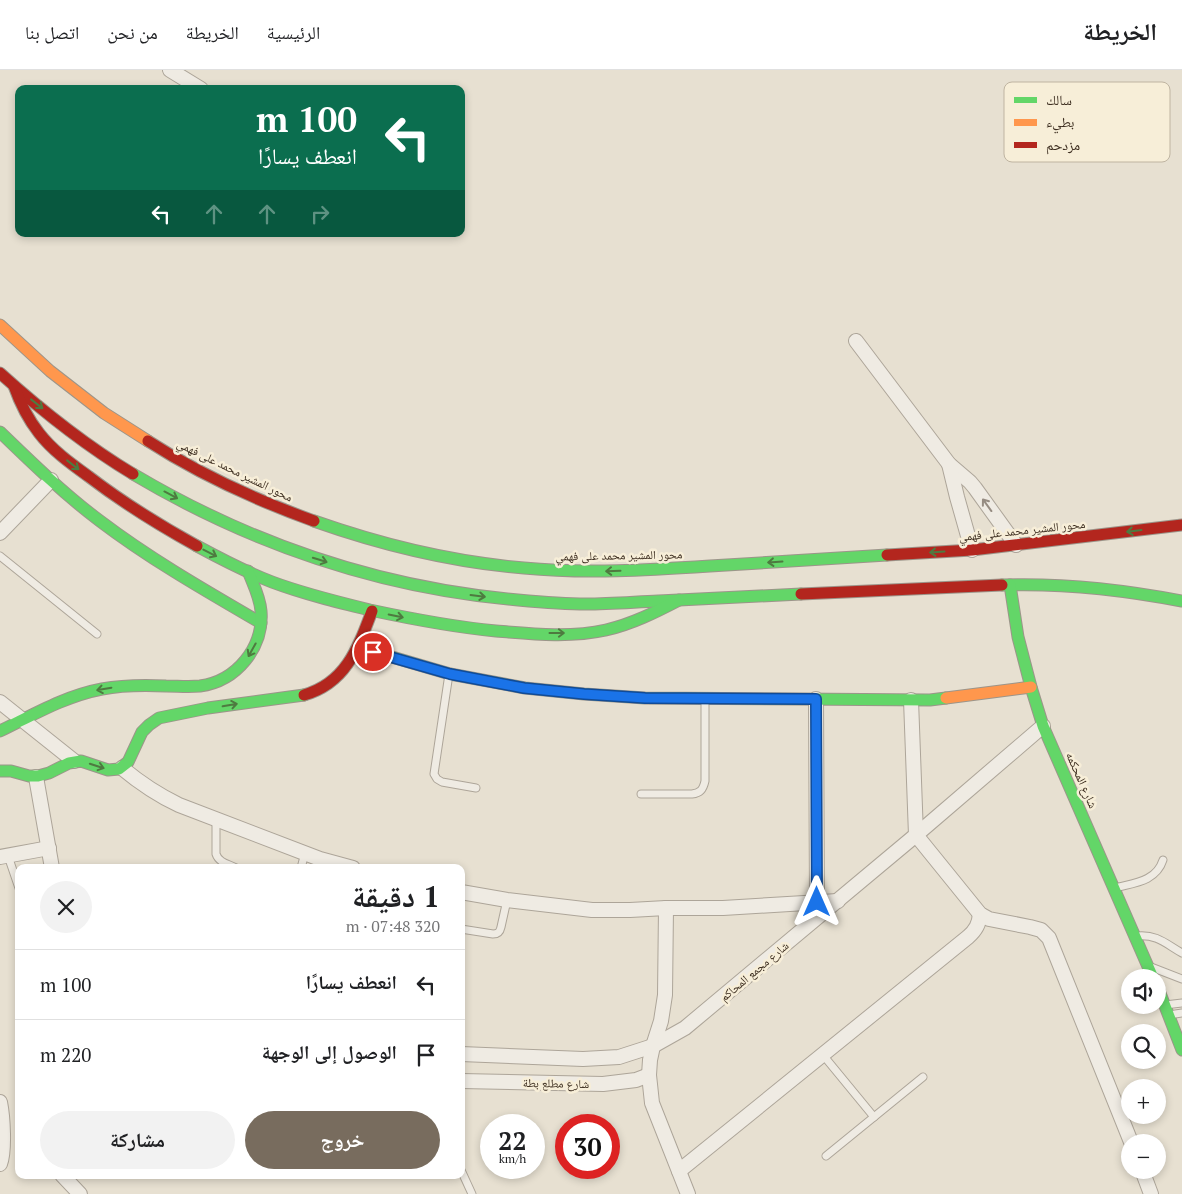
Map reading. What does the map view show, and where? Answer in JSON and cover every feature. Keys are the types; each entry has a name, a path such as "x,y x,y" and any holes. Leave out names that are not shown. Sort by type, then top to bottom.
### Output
{"street":[{"path":"170,70 194,85"},
{"name":"محور المشير محمد على فهمي","path":"0,324 23,347 93,404 130,430 208,475 285,510 356,535 446,558 502,566 607,572 972,550 1182,525"},
{"path":"856,341 949,464 976,488 1016,545"},
{"path":"0,373 85,442 143,480 204,513 307,556 389,579 431,588 546,603 585,604 1010,585 1110,590 1160,596 1182,601"},
{"path":"14,386 21,404 42,438 56,452 95,482 144,515 220,559 274,583 300,592 372,611 418,620 458,627 517,632 576,633 596,631 634,621 679,600"},
{"path":"0,432 51,480 99,520 149,556 261,623"},
{"path":"949,464 972,550"},
{"path":"0,533 51,480"},
{"path":"0,771 36,777 42,776 63,764 74,761 110,770 122,768 127,764 138,737 147,726 212,684 228,678 242,666 251,654 258,639 261,610 258,596 248,571"},
{"name":"شارع المحكمه","path":"1010,585 1018,637 1043,726 1149,969"},
{"path":"0,731 74,696 104,688 136,686 189,699 240,703 307,694 320,690 340,675 358,647 372,611"},
{"path":"358,647 450,674 524,688 645,698 911,700 949,698 1032,687"},
{"path":"816,699 817,902"},
{"path":"911,700 916,835 980,914 989,919 1041,930 1049,938 1128,1134"},
{"path":"0,702 74,761"},
{"name":"شارع مجمع المحاكم","path":"465,1054 583,1060 619,1057 653,1046 684,1028 838,901 1043,726"},
{"path":"122,768 163,797 320,859 338,864"},
{"path":"36,777 53,864"},
{"path":"4,856 49,848"},
{"path":"465,893 507,900 592,910 723,908 838,901"},
{"path":"666,908 665,995 661,1021 653,1046 649,1075 650,1089 652,1103 688,1194"},
{"path":"679,1171 975,931 979,923 980,914"},
{"path":"1167,1010 1182,1050"},
{"name":"شارع مطلع بطة","path":"465,1081 603,1084 636,1080 649,1075"},
{"path":"0,1102 3,1146 0,1164"},
{"path":"66,1179 80,1194"},
{"path":"1145,1179 1151,1194"}],"lane":[{"path":"0,556 97,634"},
{"path":"450,674 434,774 437,780 442,782 476,788"},
{"path":"641,794 692,794 699,793 704,788 705,697"},
{"path":"216,819 216,854 220,861 227,864"},
{"path":"302,864 305,853"},
{"path":"4,856 15,879"},
{"path":"1114,888 1150,878 1159,870 1163,860"},
{"path":"465,929 497,934 500,931 507,900"},
{"path":"1135,936 1143,935 1159,939 1182,952"},
{"path":"1148,966 1182,979"},
{"path":"1167,1010 1182,1003"},
{"path":"1167,1010 1182,1013"},
{"path":"823,1055 874,1117"},
{"path":"826,1156 923,1077"},
{"path":"465,1179 472,1194"}],"traffic: fast":[{"path":"0,432 61,489 119,535 179,574 261,623"},
{"path":"133,474 224,522 318,559 417,585 467,594 577,604 801,594"},
{"path":"314,521 365,538 444,557 470,562 547,570 640,570 887,555"},
{"path":"197,546 253,574 308,594 386,613 480,629 551,635 579,634 606,630 634,621 679,600"},
{"path":"0,731 49,707 88,692 142,685 200,686 226,677 236,670 253,649 261,624 259,601 248,571"},
{"path":"1002,585 1092,588 1182,601"},
{"path":"1010,585 1018,637 1043,726 1149,969"},
{"path":"358,647 450,674 525,688 584,694 645,698 930,700 946,698"},
{"path":"0,771 38,776 69,763 81,761 108,770 119,769 128,762 142,732 159,718 208,708 304,695"},
{"path":"1166,1009 1182,1050"}],"traffic: slow":[{"path":"0,325 50,371 104,413 148,441"},
{"path":"946,698 1031,687"}],"traffic: jam":[{"path":"0,373 64,426 133,474"},
{"path":"14,386 31,422 55,451 127,504 197,546"},
{"path":"148,441 228,486 314,521"},
{"path":"887,555 972,550 1182,525"},
{"path":"801,594 1002,585"},
{"path":"304,695 330,682 340,673 355,651 372,611"}],"route":[{"path":"373,652 450,674 524,688 645,698 816,699 817,902"}]}
